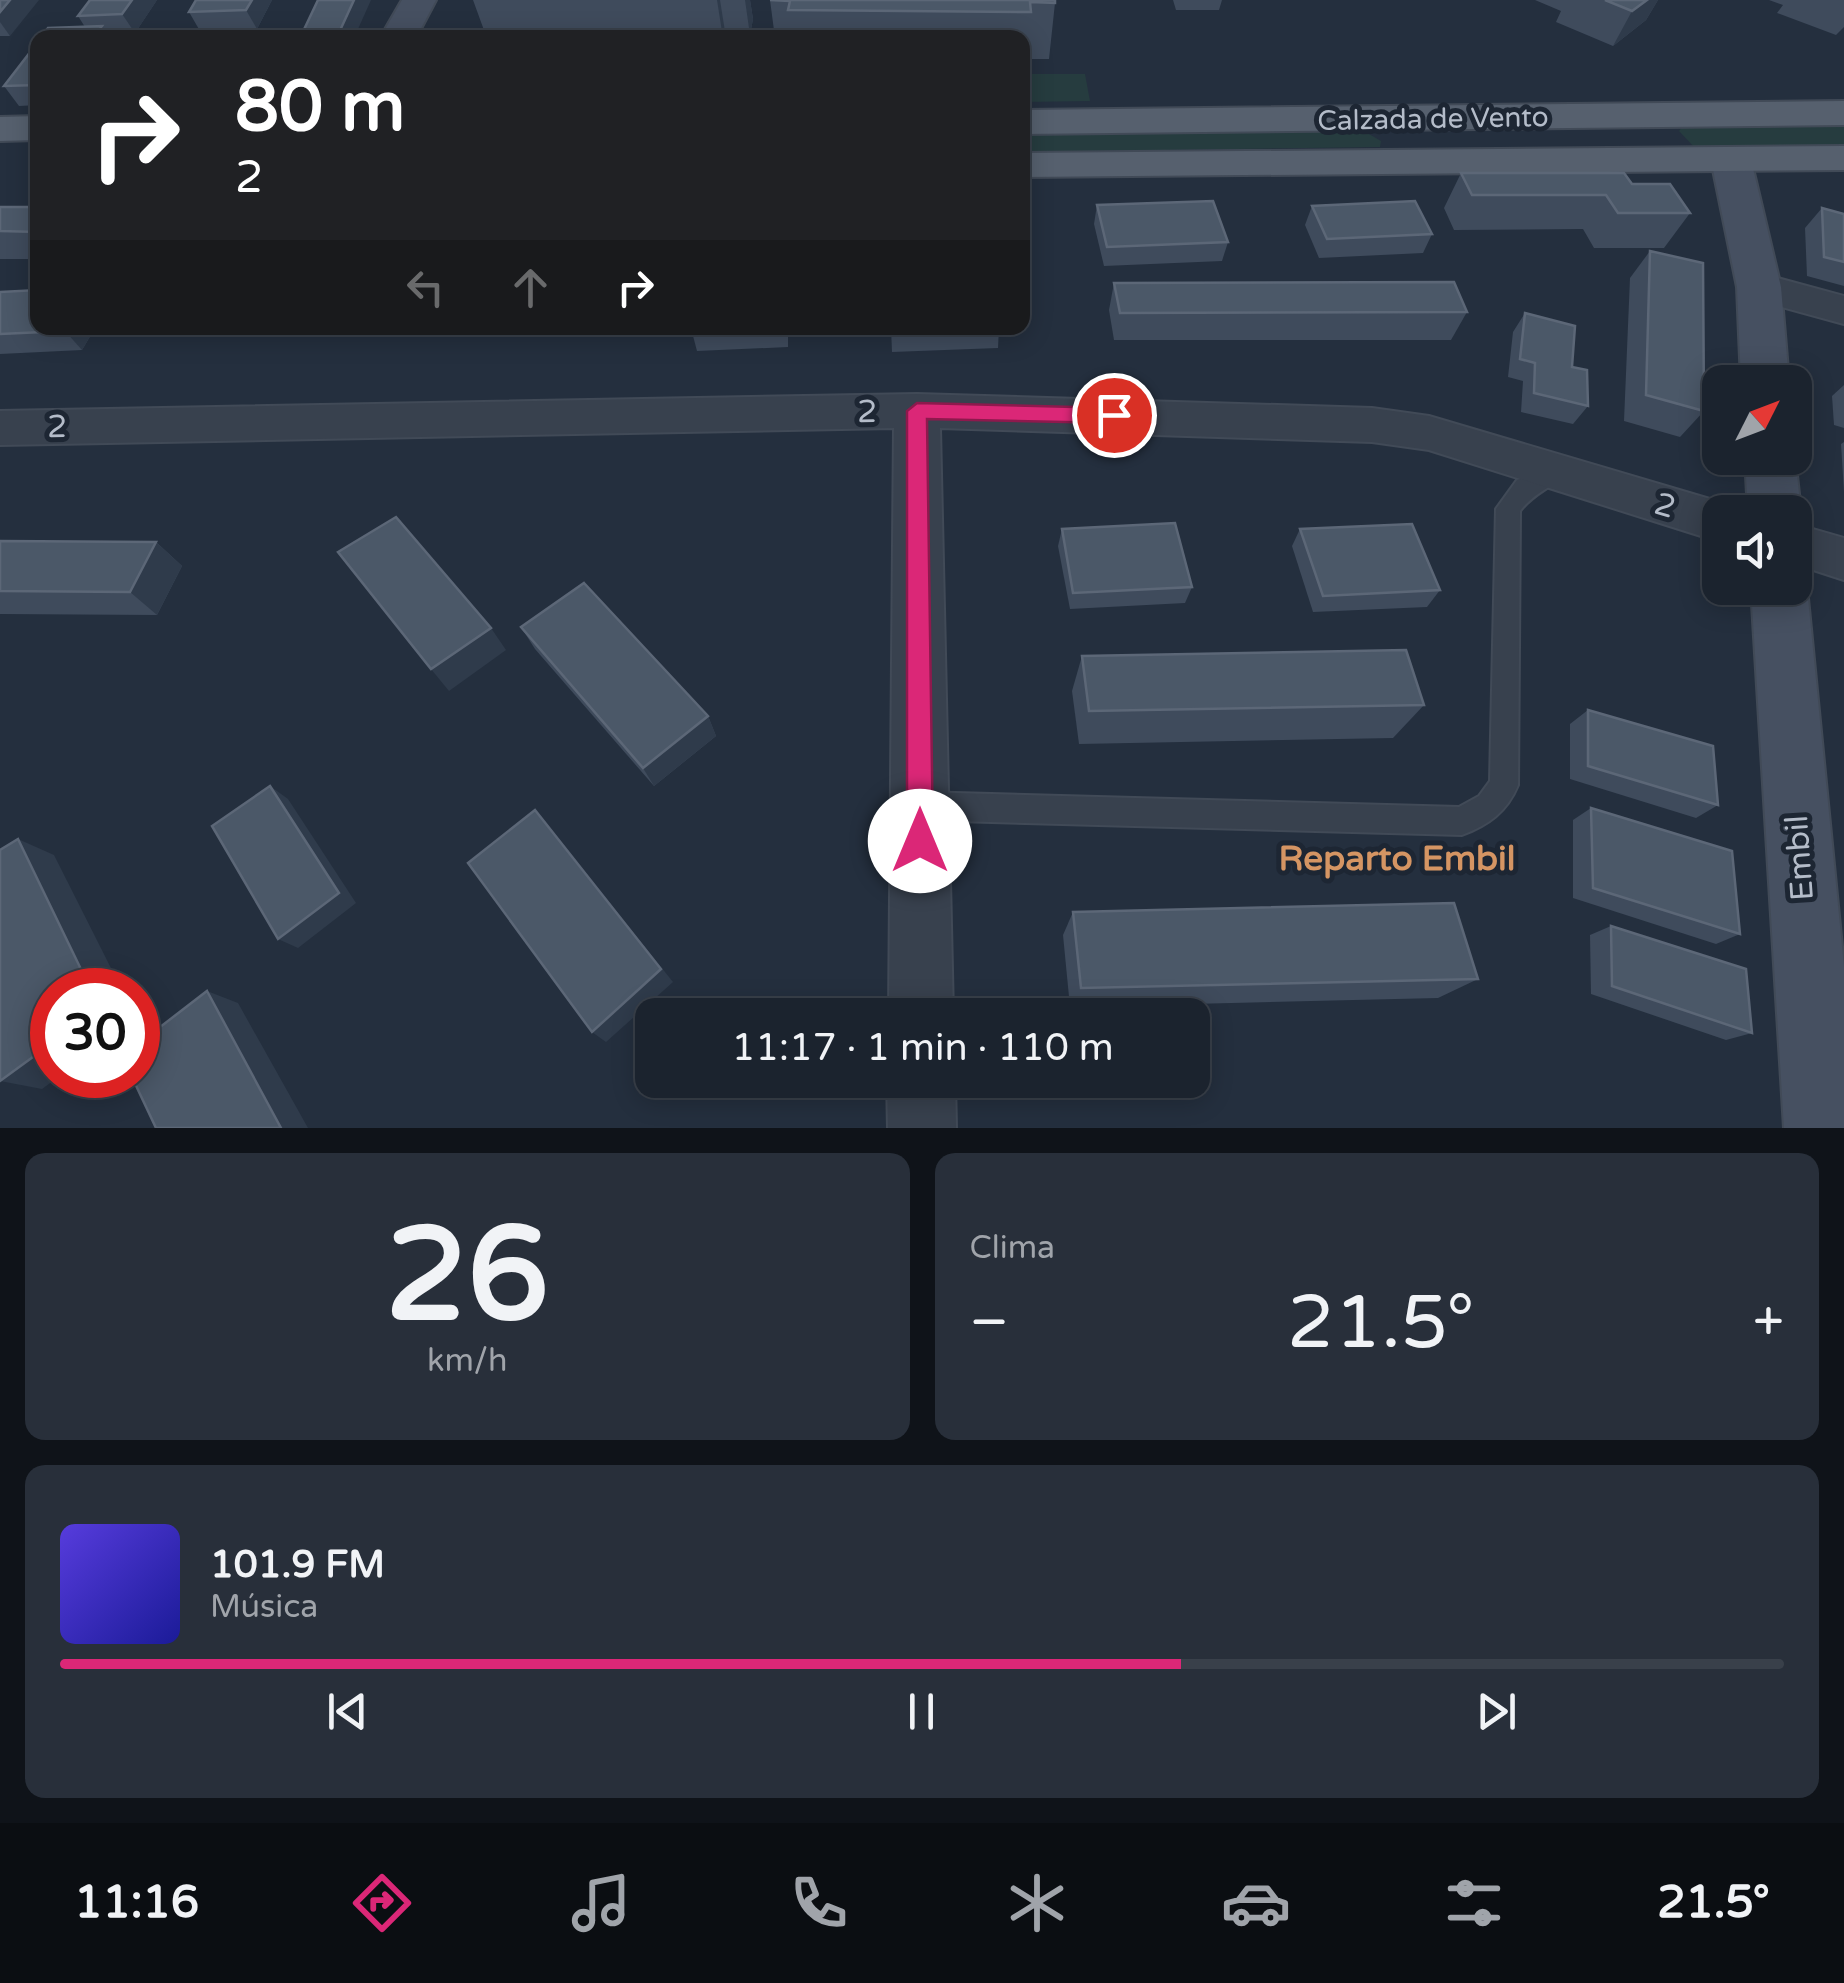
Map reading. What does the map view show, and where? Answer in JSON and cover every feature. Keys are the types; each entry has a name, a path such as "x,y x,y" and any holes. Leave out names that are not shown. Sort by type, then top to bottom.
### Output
{"main road":[{"name":"Calzada de Vento","path":"1030,122 1844,113"},
{"path":"1654,117 1643,126 1646,136 1660,149 1689,158"},
{"path":"1385,120 1415,141 1414,152 1402,160"},
{"path":"0,128 30,128"},
{"name":"Calzada de Vento","path":"1030,164 1689,158"},
{"path":"1734,174 1844,158"}],"street":[{"path":"402,30 419,0"},
{"path":"1689,158 1734,174 1759,287 1764,365"},
{"path":"1759,287 1844,310"},
{"path":"917,411 921,998"},
{"name":"2","path":"0,428 917,411 1372,424 1429,432 1702,517"},
{"path":"1812,549 1844,559"},
{"name":"Embil","path":"1781,605 1823,892 1822,1128"},
{"path":"922,1098 922,1128"}],"lane":[{"path":"920,806 1462,820 1490,806 1504,785 1508,510 1525,487 1552,473"}],"green space":[{"path":"1030,74 1085,74 1090,101 1030,102"},
{"path":"1844,113 1844,158 1695,148 1679,131 1691,115"},
{"path":"1362,130 1381,141 1380,147 1030,152 1030,132"}],"building":[{"path":"90,0 132,0 122,14 78,16"},
{"path":"196,0 252,0 246,10 189,12"},
{"path":"318,0 354,0 340,30 304,30"},
{"path":"770,0 1055,0 1055,3 1030,2 1031,12 788,10 790,1"},
{"path":"1605,0 1647,0 1632,11"},
{"path":"102,26 99,30 48,28"},
{"path":"30,52 30,85 4,86"},
{"path":"1461,173 1624,173 1632,184 1670,184 1690,213 1618,213 1606,195 1472,195"},
{"path":"1213,201 1228,242 1107,247 1097,205"},
{"path":"1415,201 1432,234 1327,239 1312,206"},
{"path":"0,207 30,207 30,232 0,231"},
{"path":"1822,208 1844,214 1844,262 1824,257"},
{"path":"1650,251 1703,263 1702,410 1646,395"},
{"path":"1454,282 1467,312 1120,313 1114,283"},
{"path":"30,290 30,333 0,334 0,292"},
{"path":"1525,313 1575,326 1572,367 1587,370 1588,406 1534,393 1535,363 1520,359"},
{"path":"396,517 491,628 431,669 338,552"},
{"path":"1175,523 1192,587 1073,593 1062,529"},
{"path":"1412,524 1440,590 1323,596 1300,529"},
{"path":"0,541 156,542 130,592 0,591"},
{"path":"584,583 708,716 643,768 521,627"},
{"path":"1406,650 1424,705 1089,711 1082,656"},
{"path":"1588,710 1713,746 1718,805 1588,766"},
{"path":"270,786 339,893 278,939 212,826"},
{"path":"1591,808 1732,851 1740,934 1593,888"},
{"path":"535,810 661,969 592,1032 468,863"},
{"path":"18,839 80,968 30,968 30,1059 0,1081 0,850"},
{"path":"1454,903 1478,979 1081,988 1073,912"},
{"path":"1611,926 1746,969 1752,1033 1612,986"},
{"path":"207,991 281,1128 156,1128 142,1098 160,1098 160,1027"}],"district":[{"name":"Reparto Embil","path":"1397,859"}],"route":[{"path":"920,841 917,411 1114,415"}]}
